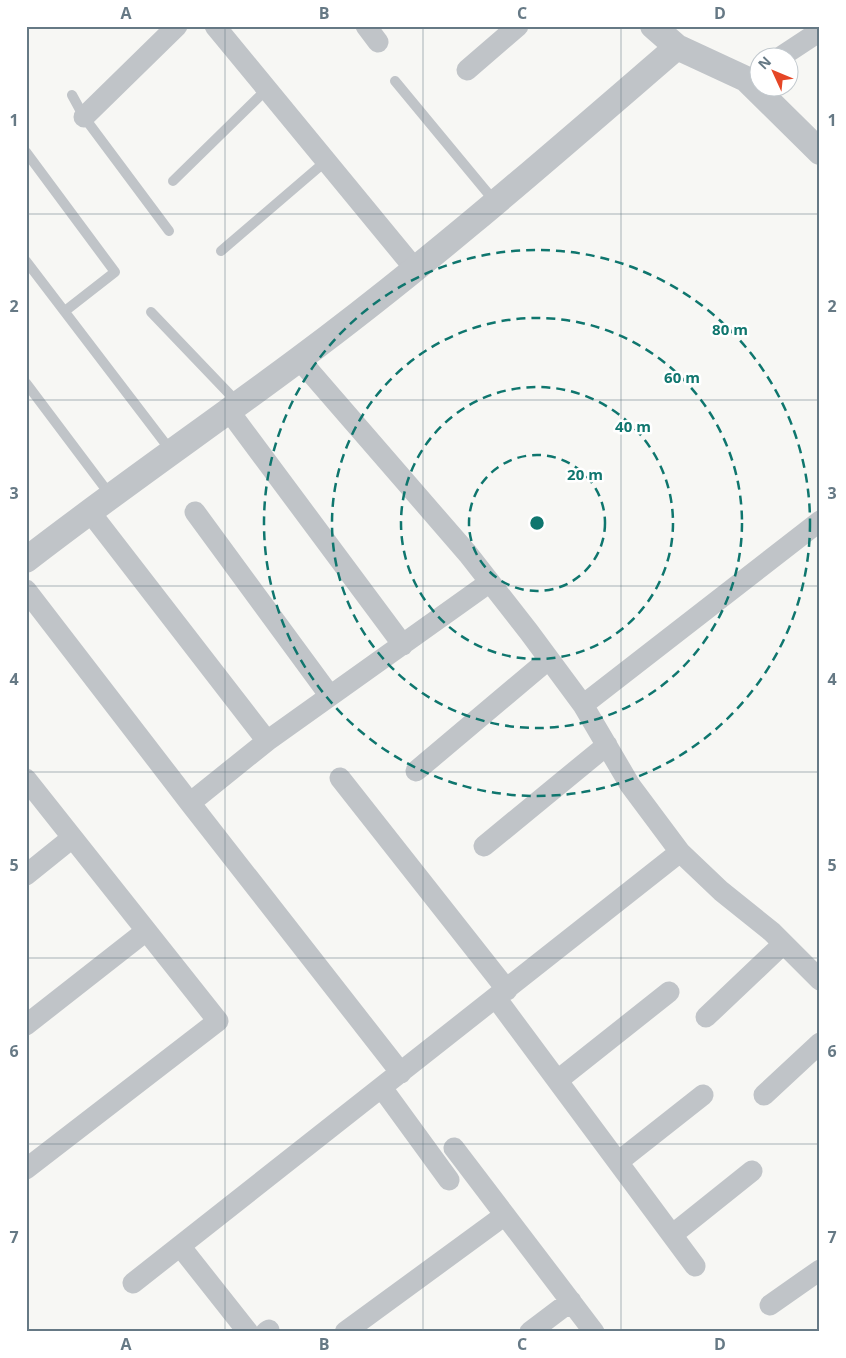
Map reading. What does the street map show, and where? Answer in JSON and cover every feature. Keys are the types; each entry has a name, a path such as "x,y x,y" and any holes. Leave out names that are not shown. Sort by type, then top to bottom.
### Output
{"street":[{"path":"84,117 177,26"},
{"path":"215,26 415,269"},
{"path":"467,70 518,26"},
{"path":"653,26 678,47 748,73"},
{"path":"794,48 820,31"},
{"path":"26,560 299,360 415,269 496,203 678,47"},
{"path":"772,98 820,152"},
{"path":"299,360 490,582 583,705 630,785 680,852 721,891 772,932 820,980"},
{"path":"234,407 403,645"},
{"path":"90,512 267,741"},
{"path":"195,512 330,696"},
{"path":"583,705 820,521"},
{"path":"190,802 267,741 490,582"},
{"path":"26,590 401,1072"},
{"path":"416,770 549,659"},
{"path":"484,846 606,745"},
{"path":"340,778 501,994 558,1080 695,1266"},
{"path":"26,779 218,1021 26,1169"},
{"path":"26,875 72,838"},
{"path":"133,1283 680,852"},
{"path":"26,1025 146,931"},
{"path":"706,1017 783,944"},
{"path":"558,1080 669,992"},
{"path":"764,1095 820,1043"},
{"path":"382,1088 449,1180"},
{"path":"618,1162 703,1094"},
{"path":"454,1148 594,1332"},
{"path":"672,1235 752,1171"},
{"path":"345,1332 505,1215"},
{"path":"180,1246 261,1331"},
{"path":"820,1253 815,1257 820,1262"},
{"path":"770,1305 820,1270"},
{"path":"530,1332 570,1301"}],"lane":[{"path":"395,80 496,203"},
{"path":"173,181 267,89"},
{"path":"72,95 84,117 168,231"},
{"path":"26,152 115,272 65,311"},
{"path":"221,251 326,161"},
{"path":"26,261 172,452"},
{"path":"150,312 234,407"},
{"path":"26,383 112,497"}]}
